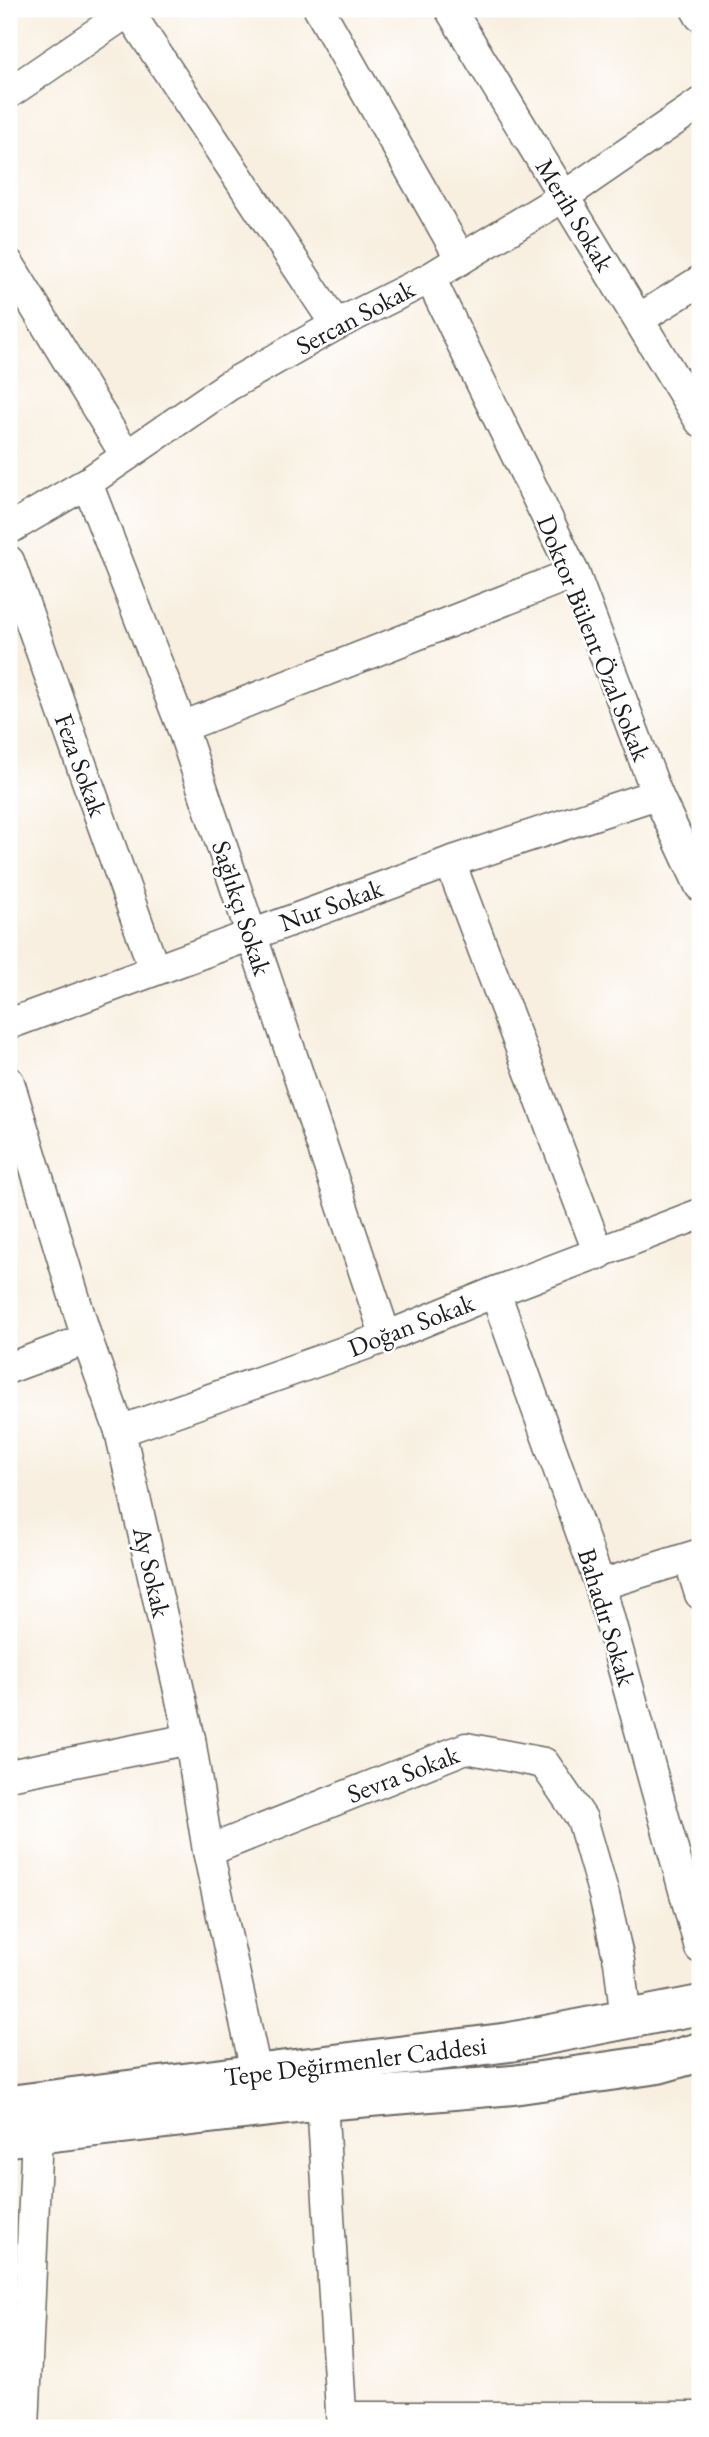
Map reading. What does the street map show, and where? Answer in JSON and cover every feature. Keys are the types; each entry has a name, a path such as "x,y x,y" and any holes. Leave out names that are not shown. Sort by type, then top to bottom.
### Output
{"street":[{"path":"319,9 461,259"},
{"name":"Merih Sokak","path":"450,9 700,421"},
{"path":"696,9 700,16"},
{"path":"9,93 128,10 336,325"},
{"name":"Sercan Sokak","path":"9,529 87,483 228,386 336,325 430,278 564,197 700,103"},
{"path":"9,264 126,456"},
{"name":"Doktor Bülent Özal Sokak","path":"430,278 574,573 657,794 697,868"},
{"path":"639,319 700,281"},
{"name":"Sağlıkçı Sokak","path":"87,483 183,727 386,1337"},
{"name":"Feza Sokak","path":"9,561 154,969"},
{"path":"183,727 574,573"},
{"name":"Nur Sokak","path":"9,1024 450,862 657,794"},
{"path":"450,862 599,1254"},
{"name":"Ay Sokak","path":"9,1082 87,1339 120,1431 190,1739 208,1851 256,2072"},
{"name":"Doğan Sokak","path":"120,1431 386,1337 495,1292 700,1214"},
{"name":"Bahadır Sokak","path":"495,1292 600,1586 700,1948"},
{"path":"9,1367 87,1339"},
{"path":"600,1586 694,1556 700,1594"},
{"path":"9,1775 190,1739"},
{"name":"Sevra Sokak","path":"208,1851 466,1748 544,1763 582,1819 604,1895 619,1961 625,2020"},
{"name":"Tepe Değirmenler Caddesi","path":"9,2105 510,2042 700,2005"},
{"name":"Tepe Değirmenler Caddesi","path":"23,2135 322,2101 513,2085 658,2064 700,2052"},
{"path":"322,2101 342,2423 700,2417"},
{"path":"23,2135 24,2428"}]}
